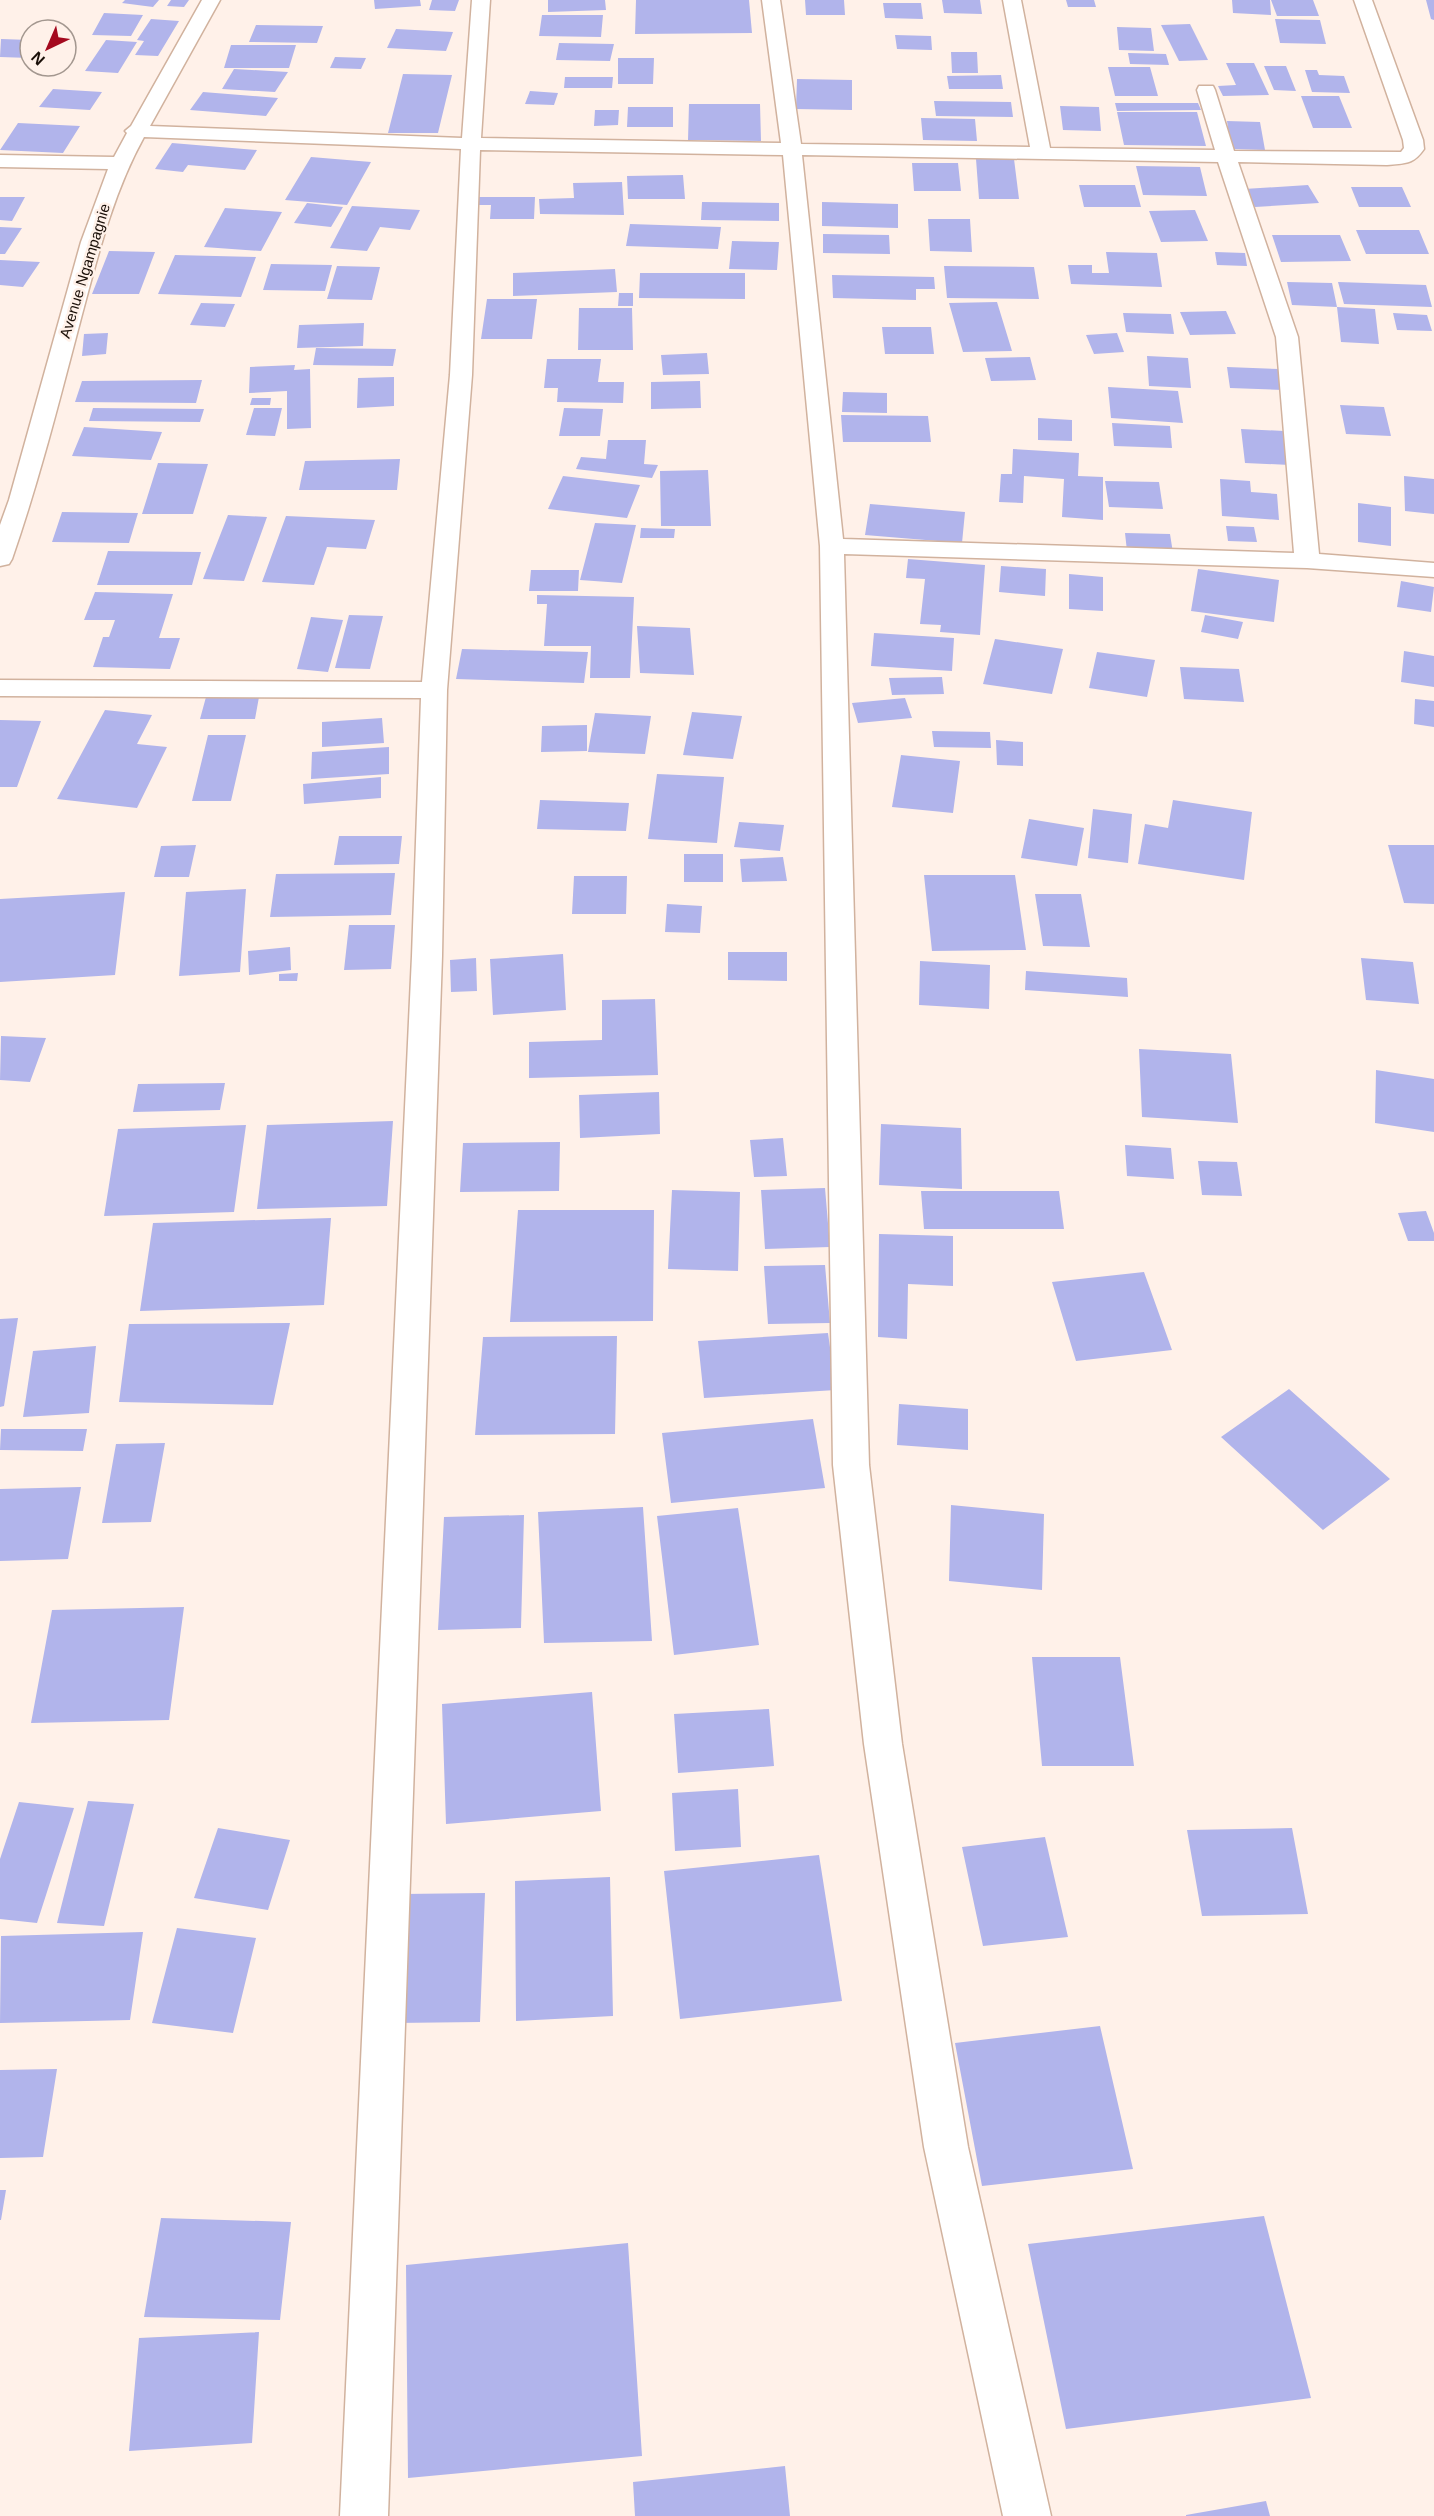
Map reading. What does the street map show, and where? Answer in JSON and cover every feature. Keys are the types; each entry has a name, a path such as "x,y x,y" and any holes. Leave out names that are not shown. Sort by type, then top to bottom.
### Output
{"street":[{"name":"Avenue Ngampagnie","path":"0,559 21,500 91,242 120,163 135,131 211,0"},
{"path":"364,2516 428,956 434,690 461,375 471,144 481,0"},
{"path":"771,0 792,150 832,546 850,1465 884,1744 946,2147 1027,2516"},
{"path":"1012,0 1041,153"},
{"path":"135,131 471,144 1387,159 1407,157 1414,149 1377,35 1362,0"},
{"path":"1206,90 1287,337 1307,561"},
{"path":"0,161 120,163"},
{"path":"832,546 1307,561 1434,570"},
{"path":"0,688 434,690"}],"building":[{"path":"125,0 159,0 153,7 122,3"},
{"path":"171,0 189,0 184,7 167,6"},
{"path":"374,0 420,0 421,6 375,9"},
{"path":"432,0 459,0 455,11 429,10"},
{"path":"548,0 605,0 606,10 548,12"},
{"path":"636,0 749,0 752,33 635,34"},
{"path":"805,0 844,0 845,15 806,15"},
{"path":"942,0 980,0 982,14 944,13"},
{"path":"1066,0 1094,0 1096,7 1068,7"},
{"path":"1232,0 1270,0 1271,15 1233,13"},
{"path":"1271,0 1313,0 1319,16 1277,16"},
{"path":"1426,0 1434,0 1434,20 1431,19"},
{"path":"883,3 921,3 923,19 885,18"},
{"path":"104,13 143,15 131,36 92,35"},
{"path":"542,15 603,15 601,37 539,36"},
{"path":"151,19 179,21 158,56 135,55 144,41 137,40"},
{"path":"1275,19 1320,20 1326,44 1280,43"},
{"path":"1190,24 1208,60 1179,61 1161,25"},
{"path":"256,25 323,26 317,43 249,42"},
{"path":"1117,27 1151,28 1154,51 1119,50"},
{"path":"396,29 453,32 446,51 387,48"},
{"path":"895,35 931,36 932,50 897,49"},
{"path":"1,39 18,40 18,58 0,57"},
{"path":"106,40 137,42 118,73 85,71"},
{"path":"559,43 614,44 610,61 556,60"},
{"path":"231,45 296,45 289,68 224,68"},
{"path":"951,52 977,52 978,73 952,73"},
{"path":"1128,53 1166,54 1169,65 1130,64"},
{"path":"335,57 366,58 361,69 330,68"},
{"path":"618,58 654,58 653,84 618,84"},
{"path":"1226,63 1254,63 1269,95 1223,96 1218,86 1236,85"},
{"path":"1264,66 1286,66 1296,91 1274,90"},
{"path":"1108,67 1150,67 1158,96 1115,96"},
{"path":"234,69 288,72 275,92 222,89"},
{"path":"1305,70 1317,70 1319,75 1344,76 1350,93 1312,92"},
{"path":"403,74 452,75 438,133 388,133"},
{"path":"1001,75 1003,89 949,89 947,76"},
{"path":"565,77 613,77 612,88 564,88"},
{"path":"797,79 852,80 852,110 796,109"},
{"path":"53,89 102,92 90,110 39,107"},
{"path":"530,91 558,93 554,105 525,104"},
{"path":"203,92 278,98 266,116 190,110"},
{"path":"1301,96 1339,96 1352,128 1313,128"},
{"path":"934,101 1011,102 1013,117 936,116"},
{"path":"1115,103 1198,103 1201,110 1117,111"},
{"path":"689,104 760,104 761,141 688,140"},
{"path":"1060,106 1099,107 1101,131 1063,130"},
{"path":"628,107 673,107 673,127 627,127"},
{"path":"595,110 619,110 618,125 594,126"},
{"path":"1117,112 1197,112 1206,146 1124,145"},
{"path":"921,118 975,119 977,141 923,140"},
{"path":"1227,121 1260,122 1265,150 1231,149"},
{"path":"18,123 80,126 63,153 0,150"},
{"path":"172,143 257,150 245,170 188,165 183,172 155,169"},
{"path":"311,157 371,162 347,205 285,200"},
{"path":"976,159 1014,159 1019,199 979,199"},
{"path":"912,163 958,163 961,191 914,191"},
{"path":"1136,166 1200,167 1207,196 1143,195"},
{"path":"683,175 685,199 628,199 627,176"},
{"path":"622,182 624,215 540,214 539,199 574,198 573,183"},
{"path":"1079,185 1135,185 1141,207 1084,207"},
{"path":"1308,185 1319,203 1255,207 1244,189"},
{"path":"1351,187 1402,187 1411,207 1359,207"},
{"path":"0,197 25,197 12,221 0,220"},
{"path":"477,197 535,197 534,219 490,219 491,205 477,205"},
{"path":"702,202 779,203 779,221 701,220"},
{"path":"822,202 898,204 898,228 822,226"},
{"path":"307,203 343,207 331,227 294,223"},
{"path":"352,206 420,210 410,230 380,227 367,251 330,248"},
{"path":"225,208 282,212 261,251 204,247"},
{"path":"1195,210 1208,241 1161,242 1149,211"},
{"path":"928,219 970,219 972,252 930,251"},
{"path":"630,224 721,227 718,249 626,246"},
{"path":"0,227 22,228 5,254 0,254"},
{"path":"1356,230 1419,230 1429,254 1366,254"},
{"path":"823,234 889,235 890,254 823,253"},
{"path":"1272,235 1340,235 1351,261 1281,262"},
{"path":"732,241 779,242 777,270 729,269"},
{"path":"109,251 155,252 139,294 92,294"},
{"path":"1106,252 1157,253 1162,287 1071,284 1068,265 1092,265 1092,273 1109,273"},
{"path":"1215,252 1245,253 1247,266 1217,265"},
{"path":"175,255 256,257 241,297 158,294"},
{"path":"0,260 40,262 23,287 0,285"},
{"path":"271,264 332,265 325,291 263,290"},
{"path":"337,266 380,267 372,300 327,299"},
{"path":"944,266 1034,267 1039,299 947,298"},
{"path":"615,269 617,292 513,296 513,273"},
{"path":"640,273 745,273 745,299 639,298"},
{"path":"832,275 934,277 935,289 916,289 916,300 833,298"},
{"path":"1287,282 1332,283 1337,307 1292,305"},
{"path":"1338,282 1426,285 1432,307 1344,304"},
{"path":"619,293 633,293 633,306 618,306"},
{"path":"487,299 537,299 532,339 481,339"},
{"path":"997,302 1012,351 963,352 949,303"},
{"path":"201,303 235,304 225,327 190,325"},
{"path":"1337,307 1375,309 1379,344 1341,342"},
{"path":"579,308 632,308 633,350 578,350"},
{"path":"1226,311 1236,334 1190,335 1180,312"},
{"path":"1123,313 1171,314 1174,334 1126,332"},
{"path":"1393,313 1427,315 1432,331 1397,330"},
{"path":"364,323 363,346 297,348 299,325"},
{"path":"882,327 931,327 934,354 885,354"},
{"path":"108,333 106,354 82,356 84,334"},
{"path":"1117,333 1124,352 1094,354 1086,335"},
{"path":"316,348 396,349 393,366 313,365"},
{"path":"707,353 709,374 663,375 661,355"},
{"path":"1147,356 1188,358 1191,388 1149,386"},
{"path":"1030,357 1036,380 991,381 985,358"},
{"path":"547,359 601,359 598,382 624,382 623,403 557,402 558,388 544,388"},
{"path":"295,365 294,370 310,369 311,428 287,429 287,391 249,393 250,367"},
{"path":"1227,367 1279,369 1283,390 1230,388"},
{"path":"394,377 394,406 357,408 358,378"},
{"path":"202,380 196,403 75,402 82,381"},
{"path":"700,381 701,408 651,409 651,382"},
{"path":"1108,387 1178,391 1183,423 1111,418"},
{"path":"843,392 887,393 887,413 842,412"},
{"path":"252,398 271,398 270,405 250,405"},
{"path":"1340,405 1384,407 1391,436 1346,434"},
{"path":"93,408 204,409 200,422 89,421"},
{"path":"254,408 282,408 275,436 246,435"},
{"path":"564,408 603,409 600,436 559,436"},
{"path":"841,415 928,416 931,442 843,442"},
{"path":"1038,418 1072,420 1072,441 1038,440"},
{"path":"1112,423 1170,426 1172,448 1114,446"},
{"path":"84,427 162,432 151,460 72,456"},
{"path":"1241,429 1284,431 1290,465 1245,463"},
{"path":"608,440 646,440 644,464 658,465 652,478 576,469 581,457 606,459"},
{"path":"1013,449 1079,453 1078,476 1103,477 1103,520 1062,517 1064,479 1024,476 1023,503 999,502 1001,474 1012,474"},
{"path":"400,459 397,490 299,490 305,461"},
{"path":"158,463 208,464 193,514 142,514"},
{"path":"708,470 711,526 661,526 660,471"},
{"path":"563,476 640,485 627,518 548,509"},
{"path":"1404,476 1434,479 1434,514 1405,511"},
{"path":"1220,479 1250,481 1251,492 1277,494 1279,520 1222,516"},
{"path":"1105,481 1159,482 1163,509 1109,507"},
{"path":"1358,503 1391,507 1391,546 1358,542"},
{"path":"870,504 965,512 962,543 865,535"},
{"path":"62,512 138,513 129,543 52,542"},
{"path":"228,515 267,517 244,581 203,579"},
{"path":"286,516 375,520 366,549 327,547 314,585 262,582"},
{"path":"595,523 636,525 622,583 580,580"},
{"path":"1226,526 1254,527 1257,542 1228,541"},
{"path":"641,528 675,529 674,538 640,538"},
{"path":"1125,533 1170,534 1173,553 1127,551"},
{"path":"108,551 201,552 192,585 97,585"},
{"path":"908,559 985,565 980,635 940,632 941,625 920,624 925,579 906,578"},
{"path":"1001,566 1046,569 1045,596 999,592"},
{"path":"1198,569 1279,580 1274,622 1191,611"},
{"path":"531,570 579,570 578,591 529,591"},
{"path":"1069,574 1103,577 1103,611 1069,609"},
{"path":"1401,581 1434,587 1431,612 1397,607"},
{"path":"95,592 173,594 159,638 180,638 170,669 93,667 103,637 109,637 115,620 84,620"},
{"path":"537,595 634,597 630,678 590,678 591,646 544,646 547,604 537,604"},
{"path":"349,615 383,616 370,669 335,668"},
{"path":"1205,615 1243,622 1238,639 1201,632"},
{"path":"311,617 343,620 328,672 297,669"},
{"path":"637,626 690,628 694,675 640,673"},
{"path":"874,633 954,638 952,671 871,666"},
{"path":"995,639 1063,649 1052,694 983,684"},
{"path":"462,649 588,652 584,683 456,679"},
{"path":"1404,651 1434,656 1434,687 1401,682"},
{"path":"1097,652 1155,660 1147,697 1089,688"},
{"path":"1180,667 1239,669 1244,702 1184,699"},
{"path":"942,677 944,694 892,695 889,678"},
{"path":"206,697 259,697 255,719 200,719"},
{"path":"905,698 912,718 858,723 852,703"},
{"path":"1415,699 1434,701 1434,727 1414,724"},
{"path":"105,710 152,715 137,744 167,747 137,808 57,799"},
{"path":"692,712 742,716 733,759 683,755"},
{"path":"595,713 651,716 645,754 588,752"},
{"path":"382,718 384,743 322,747 322,722"},
{"path":"0,720 41,721 17,787 0,787"},
{"path":"587,725 587,751 541,752 542,726"},
{"path":"932,731 990,732 991,748 934,747"},
{"path":"208,735 246,735 231,801 192,801"},
{"path":"996,740 1023,742 1023,766 997,765"},
{"path":"389,747 389,774 311,779 312,752"},
{"path":"901,755 960,761 953,813 892,807"},
{"path":"657,774 724,777 717,843 648,839"},
{"path":"381,777 381,798 304,804 303,784"},
{"path":"540,800 629,803 626,831 537,829"},
{"path":"1173,800 1252,812 1244,880 1138,864 1145,824 1168,828"},
{"path":"1093,809 1132,814 1128,863 1088,858"},
{"path":"1029,819 1084,828 1077,866 1021,858"},
{"path":"739,822 784,825 780,851 734,847"},
{"path":"339,836 402,836 399,864 334,865"},
{"path":"196,845 189,877 154,877 161,846"},
{"path":"1388,845 1434,845 1434,904 1404,903"},
{"path":"684,854 723,854 723,882 684,882"},
{"path":"783,857 787,881 742,882 740,859"},
{"path":"395,873 391,915 270,917 276,874"},
{"path":"924,875 1015,875 1026,950 932,951"},
{"path":"574,876 627,876 626,914 572,914"},
{"path":"246,889 240,972 179,976 186,892"},
{"path":"125,892 115,975 0,982 0,899"},
{"path":"1035,894 1081,894 1090,947 1043,946"},
{"path":"667,904 702,906 700,933 665,932"},
{"path":"349,925 395,925 391,969 344,970"},
{"path":"290,947 291,970 249,975 248,951"},
{"path":"728,952 787,952 787,981 728,980"},
{"path":"563,954 566,1010 493,1015 490,959"},
{"path":"476,958 477,991 451,992 450,960"},
{"path":"1361,958 1413,962 1419,1004 1366,1000"},
{"path":"920,961 990,965 989,1009 919,1005"},
{"path":"1026,971 1127,978 1128,997 1025,990"},
{"path":"298,973 297,981 279,981 279,974"},
{"path":"655,999 658,1075 529,1078 529,1042 602,1040 602,1000"},
{"path":"1,1036 46,1038 30,1082 0,1080"},
{"path":"1139,1049 1231,1054 1238,1123 1142,1117"},
{"path":"1376,1070 1434,1079 1434,1132 1375,1123"},
{"path":"225,1083 220,1110 133,1112 138,1084"},
{"path":"659,1092 660,1134 580,1138 579,1095"},
{"path":"393,1121 387,1206 257,1209 267,1125"},
{"path":"881,1124 961,1128 962,1189 879,1185"},
{"path":"246,1125 234,1212 104,1216 118,1129"},
{"path":"783,1138 787,1176 754,1177 750,1140"},
{"path":"560,1142 559,1191 460,1192 463,1143"},
{"path":"1125,1145 1171,1148 1174,1179 1127,1176"},
{"path":"1198,1161 1237,1162 1242,1196 1202,1195"},
{"path":"825,1188 830,1247 765,1249 761,1190"},
{"path":"672,1190 740,1192 738,1271 668,1269"},
{"path":"921,1191 1059,1191 1064,1229 924,1229"},
{"path":"518,1210 654,1210 653,1321 510,1322"},
{"path":"1426,1211 1434,1233 1434,1241 1408,1241 1398,1213"},
{"path":"331,1218 324,1305 140,1311 153,1223"},
{"path":"879,1234 953,1236 953,1286 908,1284 907,1339 878,1337"},
{"path":"825,1265 830,1323 768,1324 764,1266"},
{"path":"1144,1272 1172,1350 1076,1361 1052,1282"},
{"path":"18,1318 4,1406 0,1407 0,1319"},
{"path":"290,1323 273,1405 119,1402 129,1324"},
{"path":"828,1333 836,1390 704,1398 698,1341"},
{"path":"617,1336 615,1434 475,1435 483,1337"},
{"path":"96,1346 89,1413 23,1417 33,1351"},
{"path":"1289,1389 1390,1479 1323,1530 1221,1437"},
{"path":"899,1404 968,1409 968,1450 897,1445"},
{"path":"813,1419 825,1488 671,1503 662,1433"},
{"path":"1,1429 87,1429 83,1451 0,1450"},
{"path":"165,1443 151,1522 102,1523 116,1444"},
{"path":"81,1487 68,1559 0,1561 0,1489"},
{"path":"951,1505 1044,1514 1042,1590 949,1581"},
{"path":"643,1507 652,1641 544,1643 538,1512"},
{"path":"738,1508 759,1645 674,1655 657,1516"},
{"path":"524,1515 521,1628 438,1630 444,1517"},
{"path":"184,1607 169,1720 31,1723 52,1610"},
{"path":"1032,1657 1120,1657 1134,1766 1042,1766"},
{"path":"592,1692 601,1811 446,1824 442,1704"},
{"path":"769,1709 774,1766 678,1773 674,1714"},
{"path":"738,1789 741,1847 675,1851 672,1793"},
{"path":"88,1801 134,1804 104,1926 57,1923"},
{"path":"19,1802 74,1808 37,1923 0,1919 0,1859"},
{"path":"218,1828 290,1840 268,1910 194,1898"},
{"path":"1292,1828 1308,1914 1202,1916 1187,1830"},
{"path":"1045,1837 1068,1937 983,1946 962,1847"},
{"path":"819,1855 842,2001 680,2019 664,1871"},
{"path":"610,1877 613,2016 516,2021 515,1881"},
{"path":"485,1893 480,2022 394,2023 403,1894"},
{"path":"177,1928 256,1938 233,2033 152,2023"},
{"path":"143,1932 130,2020 0,2023 1,1936"},
{"path":"1100,2026 1133,2169 982,2186 955,2043"},
{"path":"57,2069 43,2157 0,2158 0,2070"},
{"path":"0,2190 6,2190 1,2220 0,2220"},
{"path":"1264,2216 1311,2398 1066,2429 1028,2244"},
{"path":"161,2218 291,2222 280,2320 144,2317"},
{"path":"628,2243 642,2456 408,2478 406,2265"},
{"path":"259,2332 252,2443 129,2451 139,2338"},
{"path":"785,2466 790,2516 635,2516 633,2482"},
{"path":"1266,2501 1270,2516 1186,2516 1186,2515"}]}
